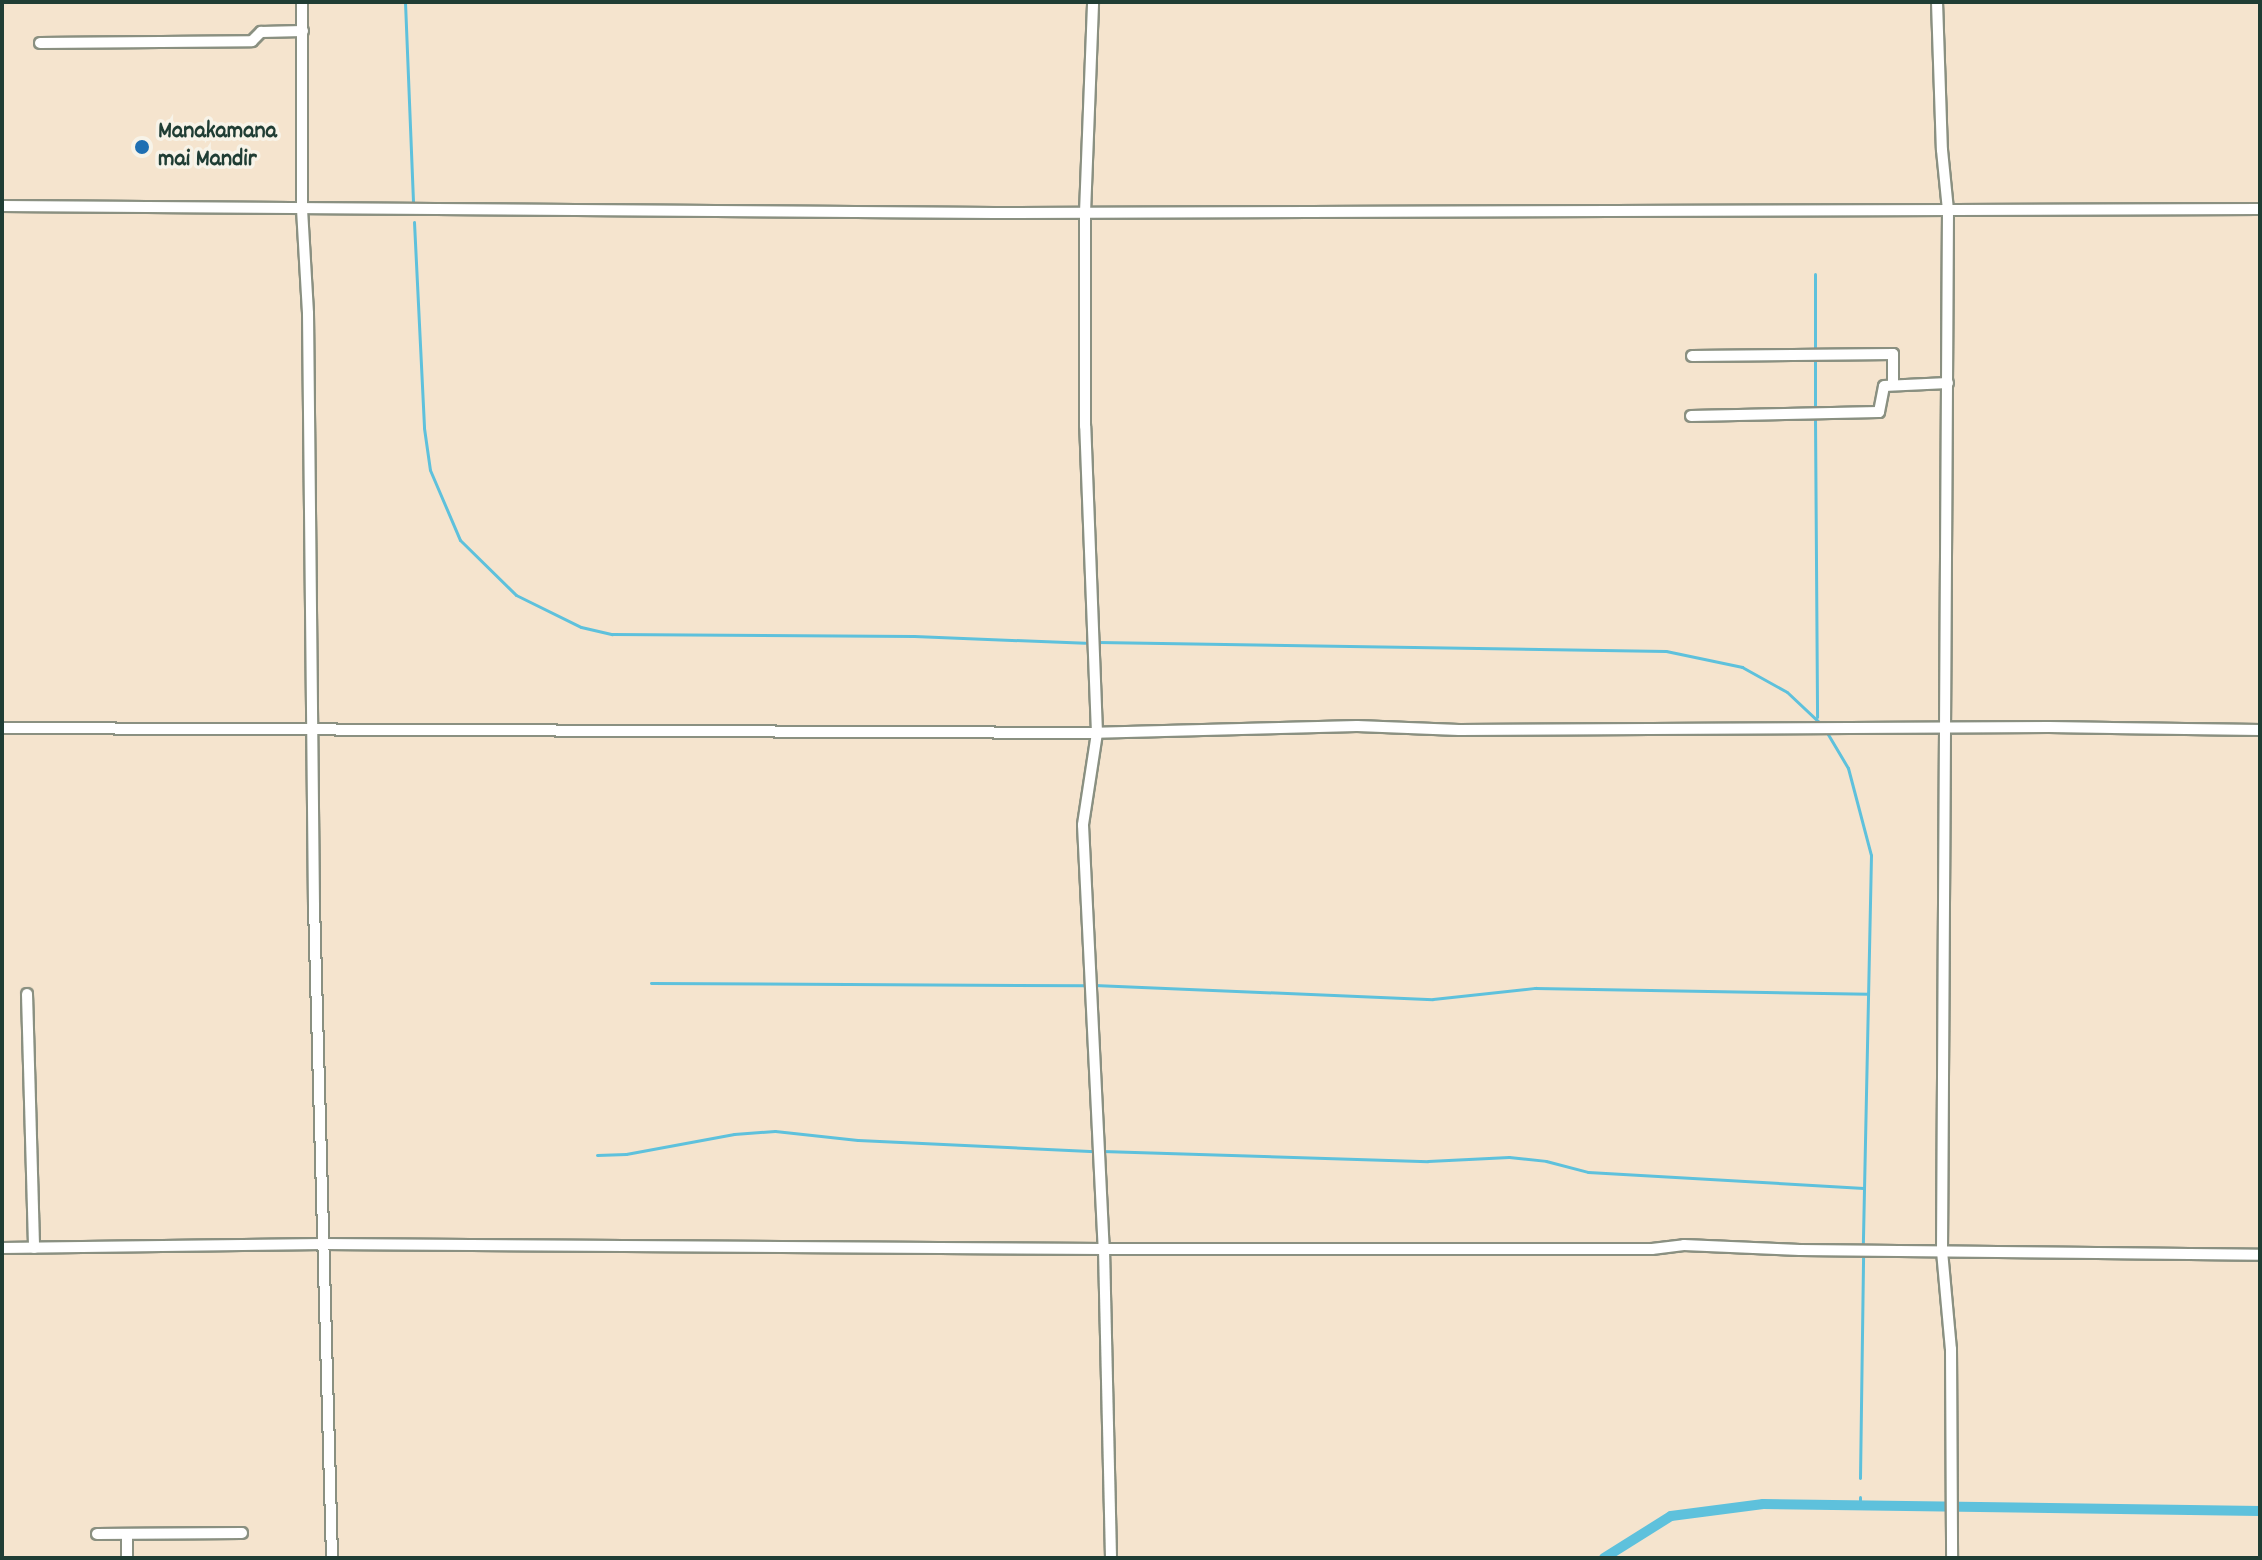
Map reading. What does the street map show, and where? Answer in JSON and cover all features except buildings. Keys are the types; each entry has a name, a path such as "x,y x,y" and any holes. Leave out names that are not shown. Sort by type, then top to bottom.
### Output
{"street":[{"path":"302,2 302,209 308,313 311,730 332,1558"},
{"path":"1093,2 1085,213 1085,426 1097,733 1083,825 1104,1249 1111,1558"},
{"path":"1937,2 1942,150 1948,210 1942,1251 1951,1349 1952,1558"},
{"path":"40,43 252,41 261,32 303,31"},
{"path":"2,206 1085,213 2260,209"},
{"path":"1692,356 1893,354 1893,385"},
{"path":"1691,416 1879,412 1884,386 1948,383"},
{"path":"2,728 1097,733 1357,726 1459,730 2260,730"},
{"path":"27,994 34,1248"},
{"path":"2,1248 323,1244 1652,1249 1684,1245 2260,1255"},
{"path":"97,1534 242,1533"},
{"path":"127,1534 127,1558"}],"waterway":[{"path":"405,2 413,202"},
{"path":"414,222 424,428 430,470 460,540 516,595 581,627 612,634 914,636 1085,643"},
{"path":"1815,274 1815,350"},
{"path":"1815,358 1815,410"},
{"path":"1815,418 1817,717"},
{"path":"1098,642 1666,651 1742,667 1787,692 1822,725"},
{"path":"1826,731 1848,768 1871,855 1863,1246"},
{"path":"651,983 1085,985"},
{"path":"1094,985 1433,999 1535,988 1868,994"},
{"path":"597,1155 626,1154 734,1134 775,1131 858,1140 1095,1151"},
{"path":"1102,1151 1428,1161 1509,1157 1546,1161 1588,1172 1864,1188"},
{"path":"1860,1478 1863,1254"},
{"path":"1860,1497 1860,1505"},
{"path":"1604,1558 1671,1516 1763,1504 2260,1511"}],"place":[{"name":"Manakamana mai Mandir","path":"142,147"}]}
